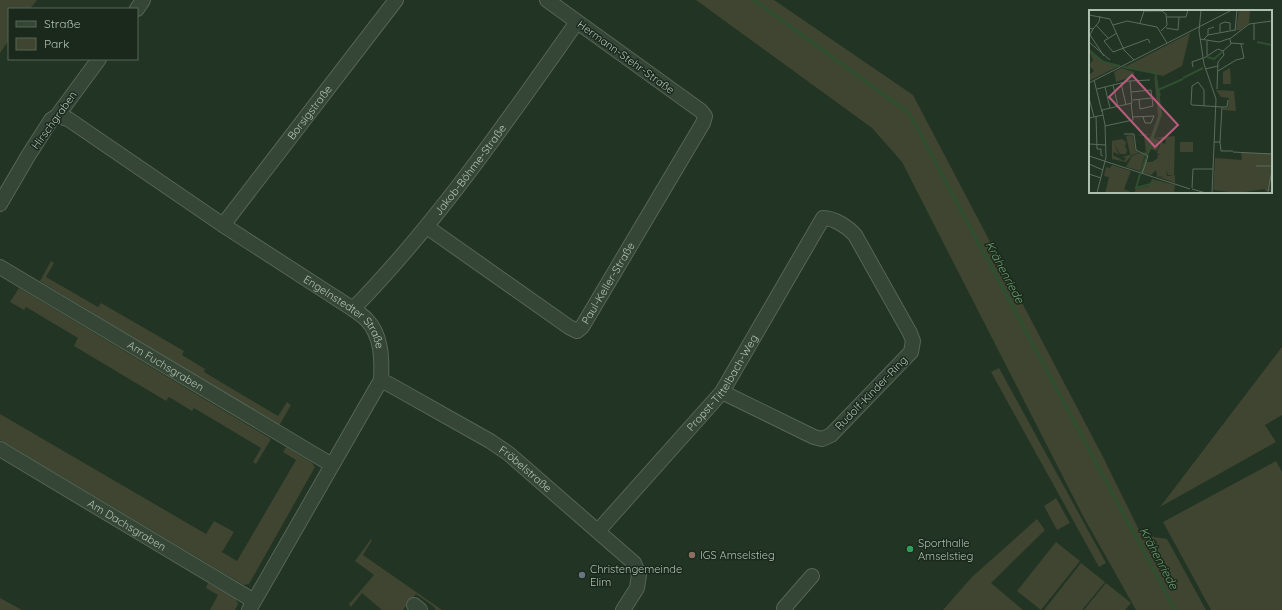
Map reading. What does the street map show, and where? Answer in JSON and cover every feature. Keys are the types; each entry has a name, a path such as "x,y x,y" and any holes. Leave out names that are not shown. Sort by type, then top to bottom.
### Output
{"street":[{"name":"Borsigstraße","path":"223,225 396,0"},
{"name":"Hermann-Stehr-Straße","path":"547,0 701,111 705,116"},
{"name":"Jakob-Böhme-Straße","path":"353,309 373,289 426,227 496,138 578,22"},
{"name":"Hirschgraben","path":"0,204 51,120 57,116 98,60"},
{"name":"Engelnstedter Straße","path":"57,116 68,119 223,225 353,309 366,319 374,329 381,357 381,380 252,605"},
{"name":"Paul-Keller-Straße","path":"426,227 563,323 577,331 582,327 703,123 705,116"},
{"name":"Propst-Tittelbach-Weg","path":"598,531 722,392 823,218"},
{"name":"Rudolf-Kinder-Ring","path":"722,392 814,437 822,439 831,435 911,352 913,341 910,333 855,235 850,230 829,218 823,218"},
{"name":"Am Fuchsgraben","path":"0,267 332,465"},
{"name":"Fröbelstraße","path":"381,380 484,437 509,454 634,563 639,575 637,588 623,610"},
{"name":"Am Dachsgraben","path":"0,449 252,605"},
{"path":"786,610 784,608 812,576"}],"green space":[{"path":"0,0 37,0 31,8 8,8 8,41 0,53"},
{"path":"696,0 774,0 913,95 1102,455 1141,534 1167,539 1206,610 1136,610 1083,516 902,162 872,128"},
{"path":"51,261 54,263 46,277 98,307 101,303 184,351 182,355 205,369 204,372 278,416 287,402 291,405 279,426 40,281"},
{"path":"19,288 271,439 256,464 253,462 261,448 194,408 192,411 169,397 166,401 74,346 78,338 26,307 24,310 10,302"},
{"path":"1282,347 1282,415 1265,425 1276,442 1160,507"},
{"path":"999,368 1106,563 1099,567 991,372"},
{"path":"0,414 206,534 214,521 234,532 222,552 237,561 296,460 283,452 286,447 312,463 315,467 249,584 244,585 0,440"},
{"path":"1276,461 1282,472 1282,610 1211,610 1163,522"},
{"path":"1056,498 1070,523 1057,530 1044,506"},
{"path":"1037,519 1045,530 991,583 1023,610 943,610 972,577"},
{"path":"371,539 372,540 363,555 442,610 436,610 433,606 416,594 403,610 382,610 362,593 351,607 349,604 374,575 355,561"},
{"path":"1056,542 1080,561 1041,610 1017,591"},
{"path":"1081,563 1105,582 1082,610 1044,610"},
{"path":"208,583 236,599 238,604 235,610 210,610 218,595 206,588"},
{"path":"1106,583 1131,603 1125,610 1084,610"},
{"path":"0,598 22,610 0,610"}],"waterway":[{"name":"Krähenriede","path":"754,0 909,113 1175,610"}],"place":[{"name":"Sporthalle Amselstieg","path":"910,549"},
{"name":"IGS Amselstieg","path":"692,555"},
{"name":"Christengemeinde Elim","path":"582,575"}]}
